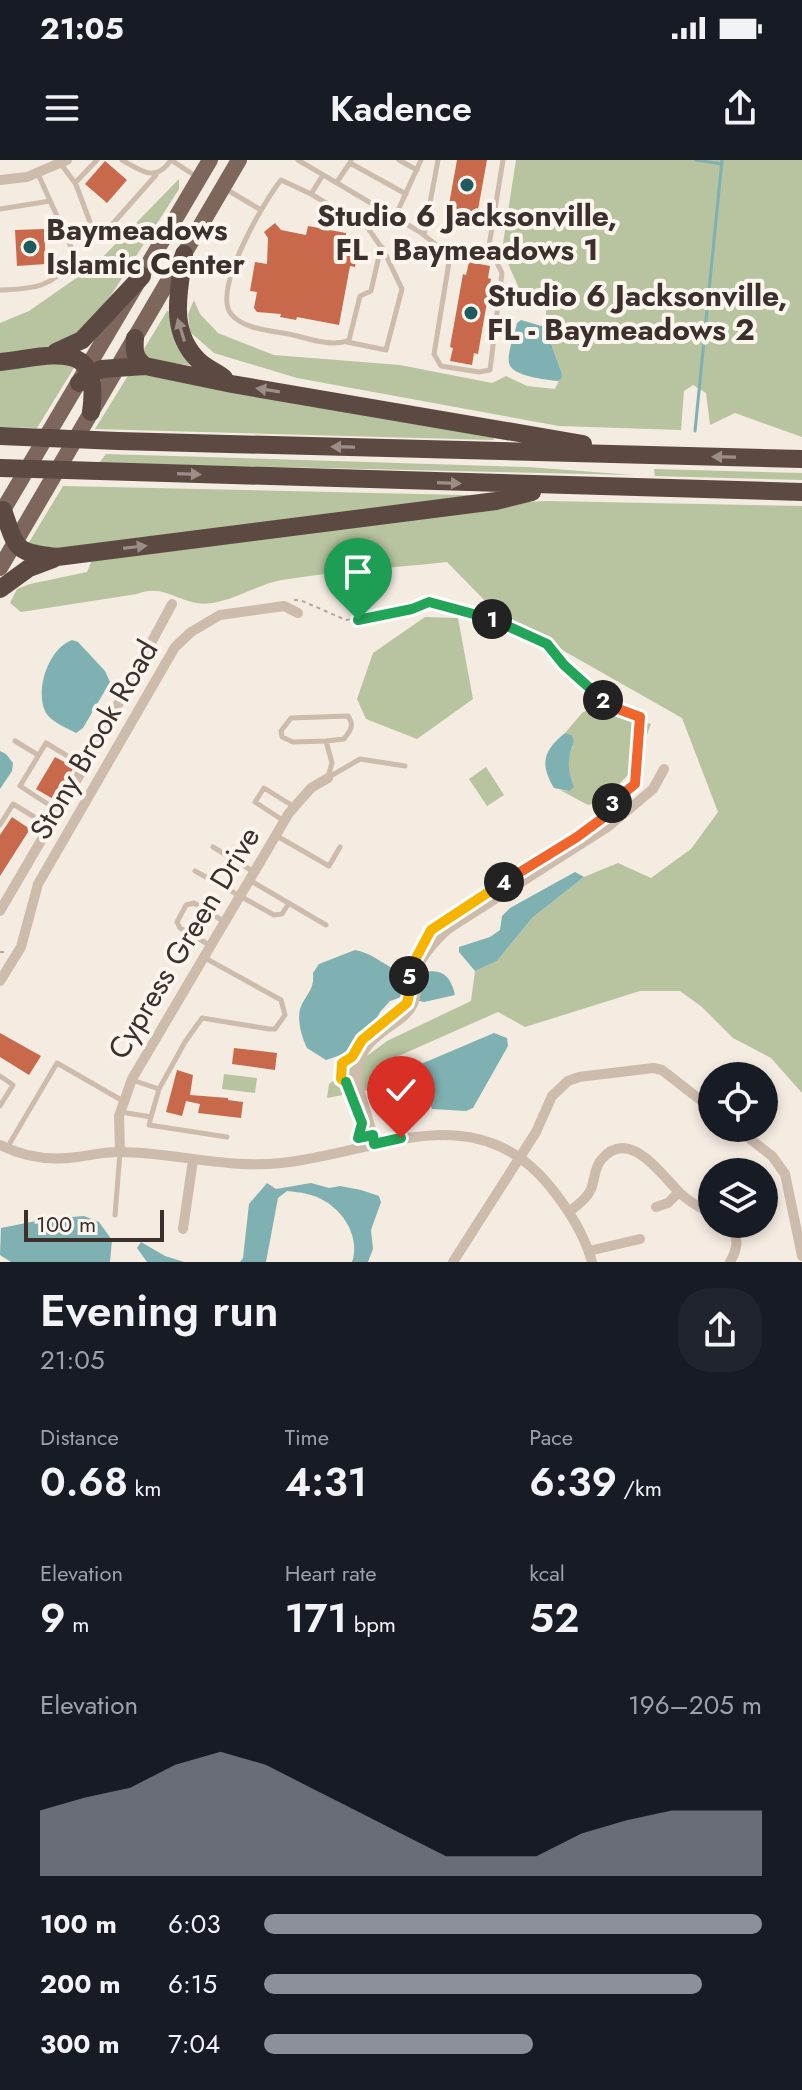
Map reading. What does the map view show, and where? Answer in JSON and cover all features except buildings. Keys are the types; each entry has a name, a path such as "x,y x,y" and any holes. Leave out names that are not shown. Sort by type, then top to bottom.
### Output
{"highway":[{"path":"184,254 176,310 181,335 196,359 232,384"},
{"path":"42,357 82,340 142,276"},
{"path":"135,338 134,354 145,366"},
{"path":"0,362 73,356 94,389 91,412"},
{"path":"86,375 118,366 145,366 232,384 645,455"},
{"path":"1,436 802,459"},
{"path":"0,468 802,492"},
{"path":"2,513 7,546 29,554 57,557 496,501 558,486"},
{"path":"0,589 29,568 57,557"}],"main road":[{"path":"2,513 210,160"},
{"path":"0,568 7,546 91,412 239,160"}],"street":[{"path":"0,180 38,174 64,162"},
{"path":"0,911 45,823 92,754 172,604"},
{"name":"Stony Brook Road","path":"0,981 5,961 21,947 38,884 175,647 191,632 220,615 284,606 298,613"},
{"path":"374,1144 357,1085 357,1066 363,1049 409,1012 417,989 416,973 437,939 609,826 653,789 664,769"},
{"name":"Cypress Green Drive","path":"120,1152 118,1127 131,1080 284,821 311,788 328,778"},
{"path":"453,1262 536,1132 552,1096 568,1081 653,1068 662,1070 698,1098"},
{"path":"3,1147 33,1156 59,1159 120,1152 237,1165 280,1163 421,1135 454,1135 498,1145 520,1157 539,1173 569,1212 590,1257 640,1239"},
{"path":"754,1142 772,1156 785,1174 802,1256"},
{"path":"569,1212 589,1192 600,1161 621,1149 639,1153 648,1159 679,1192 698,1205"},
{"path":"183,1229 193,1160"},
{"path":"656,1207 668,1203 679,1192"},
{"path":"730,1262 736,1238"}],"lane":[{"path":"75,182 97,160"},
{"path":"122,160 147,174 156,175"},
{"path":"64,162 93,230 100,232 108,229 171,160 199,179"},
{"path":"298,160 424,235 450,256"},
{"path":"399,160 417,170"},
{"path":"395,217 421,160"},
{"path":"424,235 438,160"},
{"path":"450,256 434,354 436,361 441,366 479,372 490,370 502,273 489,246 503,160"},
{"path":"337,183 351,161 406,194"},
{"path":"0,290 35,289 47,283 76,258 38,174"},
{"path":"311,194 323,175"},
{"path":"281,180 311,194 368,228 402,289 386,350 346,342 325,342 249,326 231,314 225,300 245,235 281,180"},
{"path":"223,188 261,210"},
{"path":"0,209 50,201"},
{"path":"368,228 378,207"},
{"path":"450,256 489,246"},
{"path":"346,342 360,296 371,291 381,247"},
{"path":"348,716 352,722 351,730 344,739 326,741 293,742 282,737 281,731 291,718 348,716"},
{"path":"15,741 38,755"},
{"path":"326,741 332,763 328,778"},
{"path":"54,808 20,786 46,743 85,766"},
{"path":"328,778 360,759 405,766"},
{"path":"284,821 255,802 264,788 294,806"},
{"path":"0,825 13,804 45,823"},
{"path":"276,836 329,866 340,847"},
{"path":"213,847 289,903 326,925"},
{"path":"195,871 274,915 282,914 289,903"},
{"path":"211,947 180,928 177,922 186,905 194,903 226,923"},
{"path":"205,958 281,1000 285,1015 275,1029 202,1018 159,1089 149,1125 227,1137"},
{"path":"3,1147 57,1063 122,1106 151,1117"},
{"path":"0,1076 13,1085 0,1105"},
{"path":"131,1080 159,1089"},
{"path":"115,1215 120,1152"}],"path":[{"path":"286,601 300,600 346,620 412,609 429,602 506,624 547,644 564,665 610,706 640,717 635,784 608,806 611,812"},
{"path":"0,952 13,949"},
{"path":"351,1093 348,1082 341,1079 342,1063 352,1057"}],"green space":[{"path":"516,160 802,160 802,437 735,413 710,425 706,393 693,385 684,391 681,430 559,426 297,378 214,353 190,332 188,314 194,300 200,314 218,333 274,355 400,365 492,383 506,376 527,386 555,389 562,374 545,327 547,299 521,293 502,250"},
{"path":"179,179 179,189 94,322 63,346 0,356 0,323 29,311 95,265"},
{"path":"167,311 171,312 194,366 146,359 141,354"},
{"path":"77,363 37,428 0,427 0,367"},
{"path":"129,374 493,436 494,440 95,429"},
{"path":"106,454 528,467 633,475 99,463"},
{"path":"654,469 802,473 802,480 655,476"},
{"path":"63,486 507,496 67,550 28,544"},
{"path":"547,501 802,506 802,1093 778,1062 733,1038 702,1007 680,991 640,991 525,1027 498,1012 394,1058 384,1087 327,1098 329,1084 387,1041 471,1001 475,971 497,961 532,918 584,877 618,863 651,878 691,849 718,812 682,718 497,613 447,562 282,580 212,603 201,604 166,593 147,591 21,612 10,603 17,589 87,572 92,560 502,503"},
{"path":"425,617 458,618 473,699 417,739 366,719 357,699 373,653"},
{"path":"598,708 651,724 633,770 601,802 588,805 560,790 569,791 568,759 574,742 572,735 565,733 583,712"},
{"path":"486,767 504,795 487,806 469,779"},
{"path":"224,1074 257,1078 255,1093 222,1089"}],"water":[{"path":"521,320 545,327 562,374 558,381 530,376 511,367 510,348 517,323"},
{"path":"72,640 78,642 105,671 110,682 83,728 76,733 50,718 42,702 46,670 57,651"},
{"path":"565,733 572,735 574,742 569,764 574,787 569,791 554,788 545,764 548,751"},
{"path":"0,751 13,763 12,771 0,789"},
{"path":"575,872 584,877 532,918 497,961 475,971 459,952 459,947 490,937 500,930 502,916 510,908"},
{"path":"355,950 404,973 430,971 445,975 455,995 424,1002 401,997 390,1001 380,1012 366,1040 350,1052 326,1060 307,1048 300,1029 300,1009 319,964"},
{"path":"494,1033 507,1038 508,1046 473,1108 466,1111 432,1109 418,1073 421,1064"},
{"path":"267,1183 276,1189 311,1183 329,1188 340,1186 379,1196 381,1202 371,1230 373,1249 368,1262 352,1262 354,1251 350,1229 328,1203 318,1197 287,1191 278,1198 266,1262 240,1262 249,1204"},
{"path":"84,1216 99,1222 112,1240 110,1262 11,1262 0,1255 1,1228 46,1219"},
{"path":"141,1242 165,1256 184,1262 147,1262 137,1248"}],"waterway":[{"path":"696,160 722,164"},
{"path":"695,431 722,160"}],"place":[{"name":"Studio 6 Jacksonville, FL - Baymeadows 1","path":"467,185"},
{"name":"Baymeadows Islamic Center","path":"30,247"},
{"name":"Studio 6 Jacksonville, FL - Baymeadows 2","path":"471,313"}],"route":[{"path":"358,620 412,609 429,602 506,624 547,644 564,665 610,706 640,717 635,784 608,806 611,812 431,930 410,969 411,986 407,1003 362,1040 352,1057 342,1063 341,1079 348,1082 362,1123 358,1138 373,1135 374,1144 401,1138"}]}
